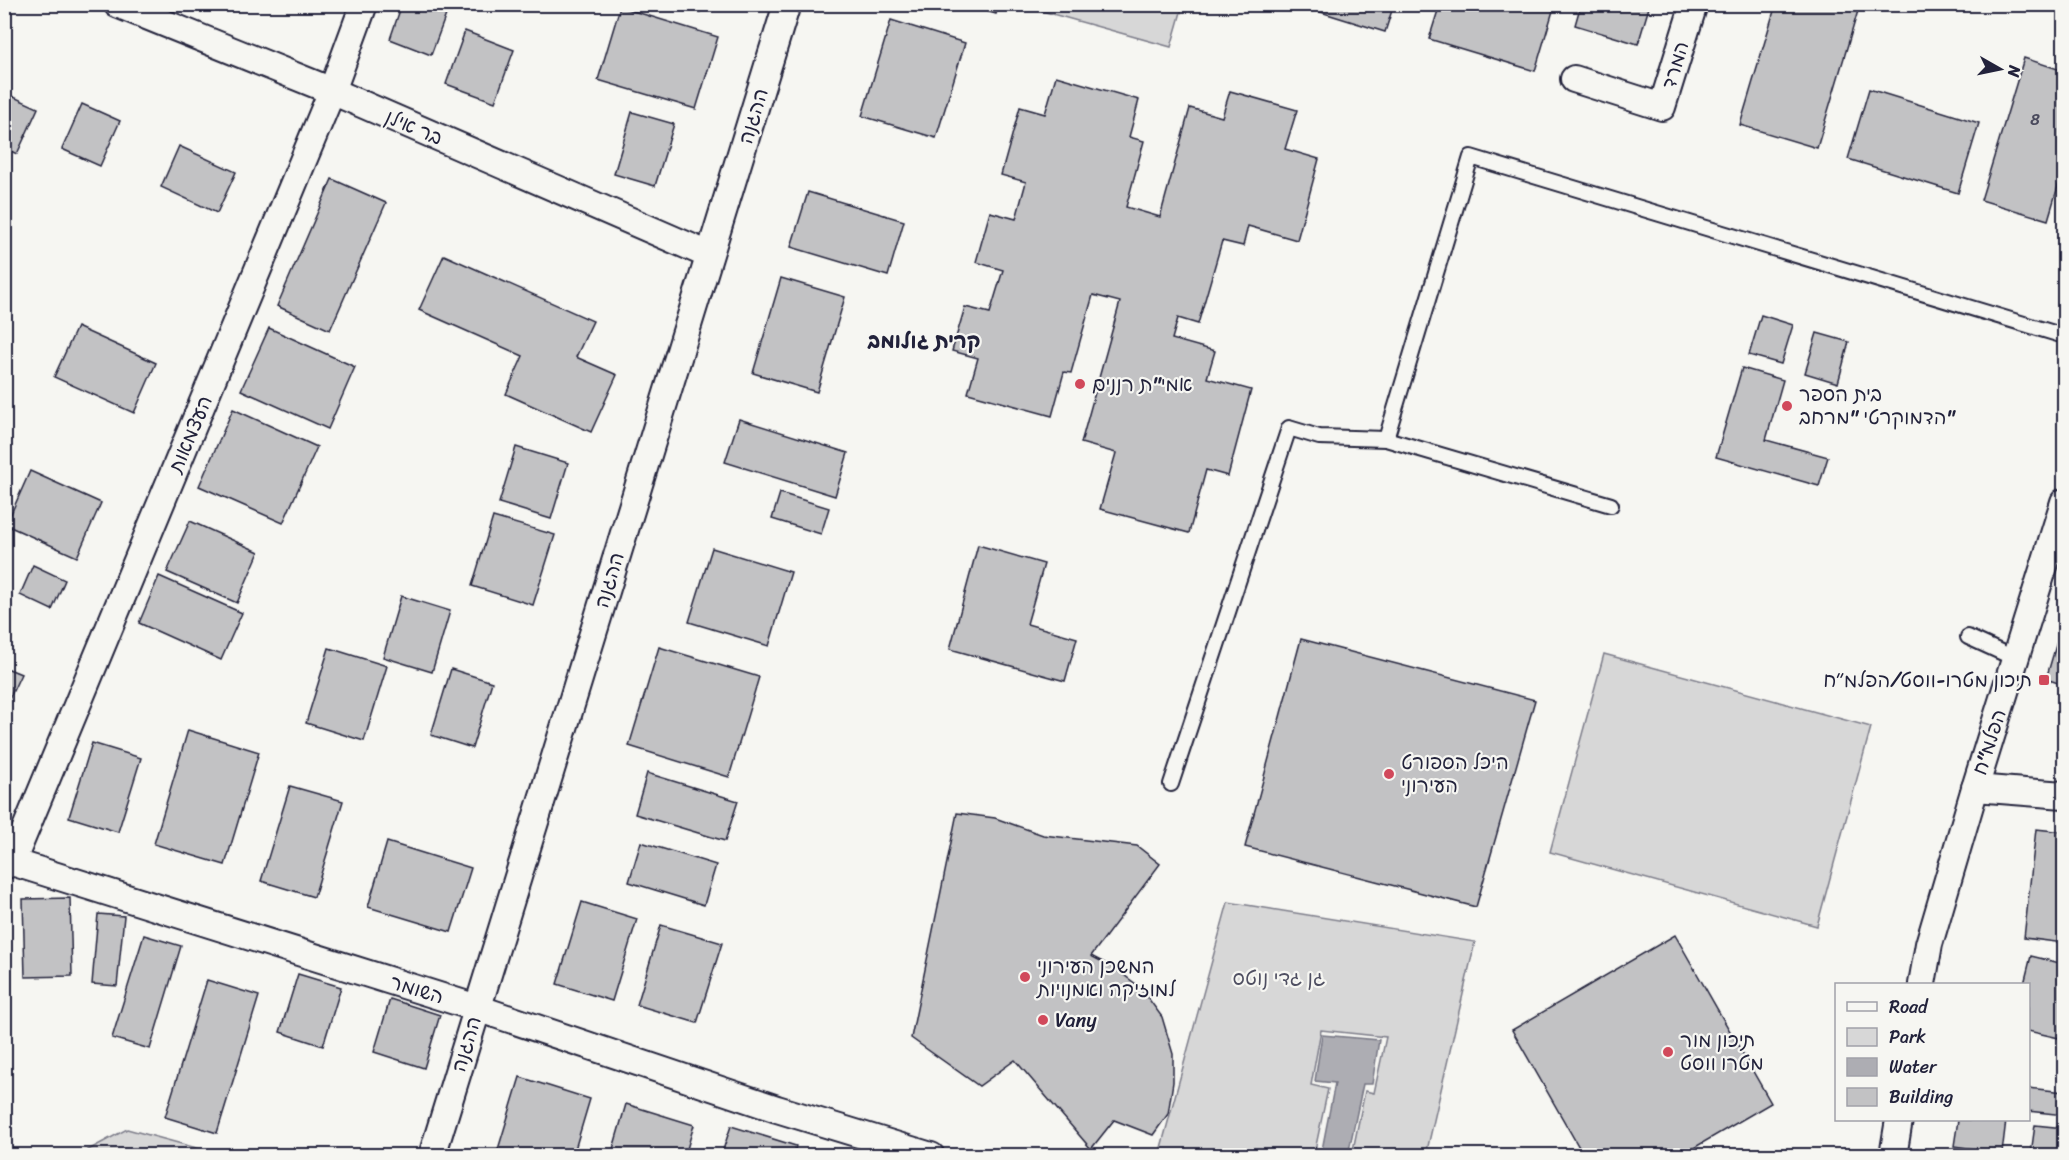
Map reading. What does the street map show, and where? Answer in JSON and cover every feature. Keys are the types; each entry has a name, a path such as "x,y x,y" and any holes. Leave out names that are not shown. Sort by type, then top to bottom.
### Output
{"street":[{"name":"בר אילן","path":"117,4 332,91 709,255"},
{"name":"העצמאות","path":"8,864 332,91 364,4"},
{"name":"ההגנה","path":"432,1155 787,4"},
{"name":"המרד","path":"1574,79 1662,107 1694,4"},
{"name":"הפלמ\"ח","path":"1922,983 1929,944 2064,502"},
{"path":"1975,788 2064,795"},
{"name":"השומר","path":"8,864 477,1008 777,1109 931,1155"},
{"path":"1893,1155 1899,1121"}],"lane":[{"path":"1386,439 1471,157 2064,336"},
{"path":"1171,784 1289,428 1319,437 1386,439 1611,505"},
{"path":"1968,637 2016,659"}],"green space":[{"path":"1039,4 1183,5 1171,47 1038,10"},
{"path":"1604,654 1871,727 1817,926 1550,852"},
{"name":"גן גדי נוטס","path":"1228,902 1475,942 1426,1155 1352,1155 1365,1091 1374,1093 1386,1037 1321,1030 1311,1085 1328,1089 1314,1155 1159,1155"},
{"path":"127,1129 222,1155 79,1155"}],"water":[{"path":"1322,1035 1379,1040 1372,1084 1363,1084 1348,1155 1321,1155 1335,1083 1315,1081"}],"building":[{"path":"402,4 450,4 431,55 390,39"},
{"path":"675,4 702,4 700,12"},
{"path":"964,4 999,4 996,14"},
{"path":"1295,4 1394,4 1385,32"},
{"path":"1440,4 1555,4 1535,71 1429,39"},
{"path":"1581,4 1650,4 1638,44 1575,25"},
{"path":"1776,4 1860,4 1817,148 1740,125"},
{"path":"620,7 718,37 696,109 598,80"},
{"path":"891,20 965,43 936,138 862,116"},
{"path":"465,31 514,50 495,102 446,84"},
{"path":"2024,58 2064,71 2064,166 2048,220 1981,200"},
{"path":"1056,76 1139,100 1129,137 1144,141 1126,207 1160,217 1190,108 1222,117 1230,91 1297,110 1285,149 1319,159 1297,240 1248,226 1243,246 1222,241 1198,324 1178,318 1172,339 1215,351 1207,378 1251,390 1228,476 1206,470 1189,533 1100,509 1116,453 1081,443 1120,302 1093,295 1071,373 1064,372 1052,416 968,393 978,358 952,351 965,307 990,313 1003,270 976,262 990,212 1016,219 1026,182 1001,175 1020,107 1045,114"},
{"path":"1869,89 1979,123 1958,193 1848,159"},
{"path":"5,93 38,108 17,154 4,148"},
{"path":"82,104 120,121 100,166 62,149"},
{"path":"632,112 674,124 655,186 614,174"},
{"path":"179,146 236,172 217,213 161,187"},
{"path":"332,179 386,203 330,330 277,306"},
{"path":"808,192 904,221 888,276 791,247"},
{"path":"444,255 593,321 576,357 617,375 591,432 506,394 523,356 419,310"},
{"path":"781,278 845,297 817,392 753,373"},
{"path":"1761,315 1793,325 1781,364 1749,355"},
{"path":"77,327 156,363 134,413 54,377"},
{"path":"269,328 355,367 328,429 241,390"},
{"path":"1817,333 1849,342 1838,383 1805,373"},
{"path":"1742,368 1783,380 1766,440 1828,457 1819,486 1716,457"},
{"path":"233,409 317,447 283,523 199,486"},
{"path":"739,419 848,453 835,496 725,462"},
{"path":"516,447 568,463 551,519 499,503"},
{"path":"30,471 101,503 77,557 6,525"},
{"path":"780,493 829,508 821,534 772,519"},
{"path":"493,517 555,535 533,605 472,586"},
{"path":"190,521 259,552 237,603 167,572"},
{"path":"978,545 1044,564 1027,624 1077,638 1065,681 950,649"},
{"path":"712,548 791,572 769,646 689,622"},
{"path":"33,565 65,580 52,610 20,595"},
{"path":"159,576 242,613 221,660 139,623"},
{"path":"401,596 450,611 432,672 383,657"},
{"path":"2064,618 2064,685 2046,679"},
{"name":"היכל הספורט העירוני","path":"1301,639 1535,700 1476,907 1245,847"},
{"path":"659,647 759,677 729,777 629,746"},
{"path":"329,648 387,666 364,741 306,723"},
{"path":"4,667 21,674 4,710"},
{"path":"451,669 492,682 472,748 431,735"},
{"path":"188,730 259,752 225,865 154,844"},
{"path":"92,743 141,758 118,832 69,817"},
{"path":"647,773 738,801 725,841 635,814"},
{"path":"290,786 343,801 314,897 261,881"},
{"name":"המשכן העירוני למוזיקה ואמנויות","path":"957,813 995,818 1043,835 1137,846 1160,864 1091,956 1114,968 1140,987 1162,1017 1173,1054 1173,1082 1168,1114 1153,1135 1114,1120 1091,1149 1015,1060 979,1086 911,1038"},
{"path":"2036,829 2064,832 2064,943 2024,938"},
{"path":"387,842 471,868 451,932 368,907"},
{"path":"641,842 716,865 704,905 629,882"},
{"path":"70,898 72,976 25,977 23,899"},
{"path":"582,902 637,919 612,1001 557,984"},
{"path":"98,914 124,916 117,986 92,984"},
{"path":"661,925 722,943 697,1023 637,1005"},
{"path":"144,935 181,946 150,1049 112,1038"},
{"path":"1675,935 1771,1103 1680,1156 1584,1156 1512,1030"},
{"path":"2031,956 2064,964 2064,1013 2059,1038 2030,1031 2030,983 2024,983"},
{"path":"298,974 341,987 323,1046 280,1032"},
{"path":"207,980 259,996 217,1133 165,1117"},
{"path":"390,999 440,1015 424,1068 374,1052"},
{"path":"520,1077 590,1099 573,1156 496,1156"},
{"path":"2030,1088 2064,1092 2064,1115 2030,1111"},
{"path":"626,1104 694,1125 685,1156 611,1156"},
{"path":"1958,1121 2006,1121 2002,1153 1954,1146"},
{"path":"2035,1125 2064,1128 2064,1156 2031,1154"},
{"path":"731,1126 796,1146 793,1156 721,1156"}],"place":[{"name":"אמי\"ת רננים","path":"1080,384"},
{"name":"בית הספר הדמוקרטי \"מרחב\"","path":"1787,406"},
{"name":"תיכון מטרו-ווסט/הפלמ״ח","path":"2044,680"},
{"name":"היכל הספורט העירוני","path":"1389,774"},
{"name":"המשכן העירוני למוזיקה ואמנויות","path":"1025,977"},
{"name":"Vany","path":"1043,1020"},
{"name":"תיכון מור מטרו ווסט","path":"1668,1052"}],"district":[{"name":"קרית גולומב","path":"924,341"}]}
